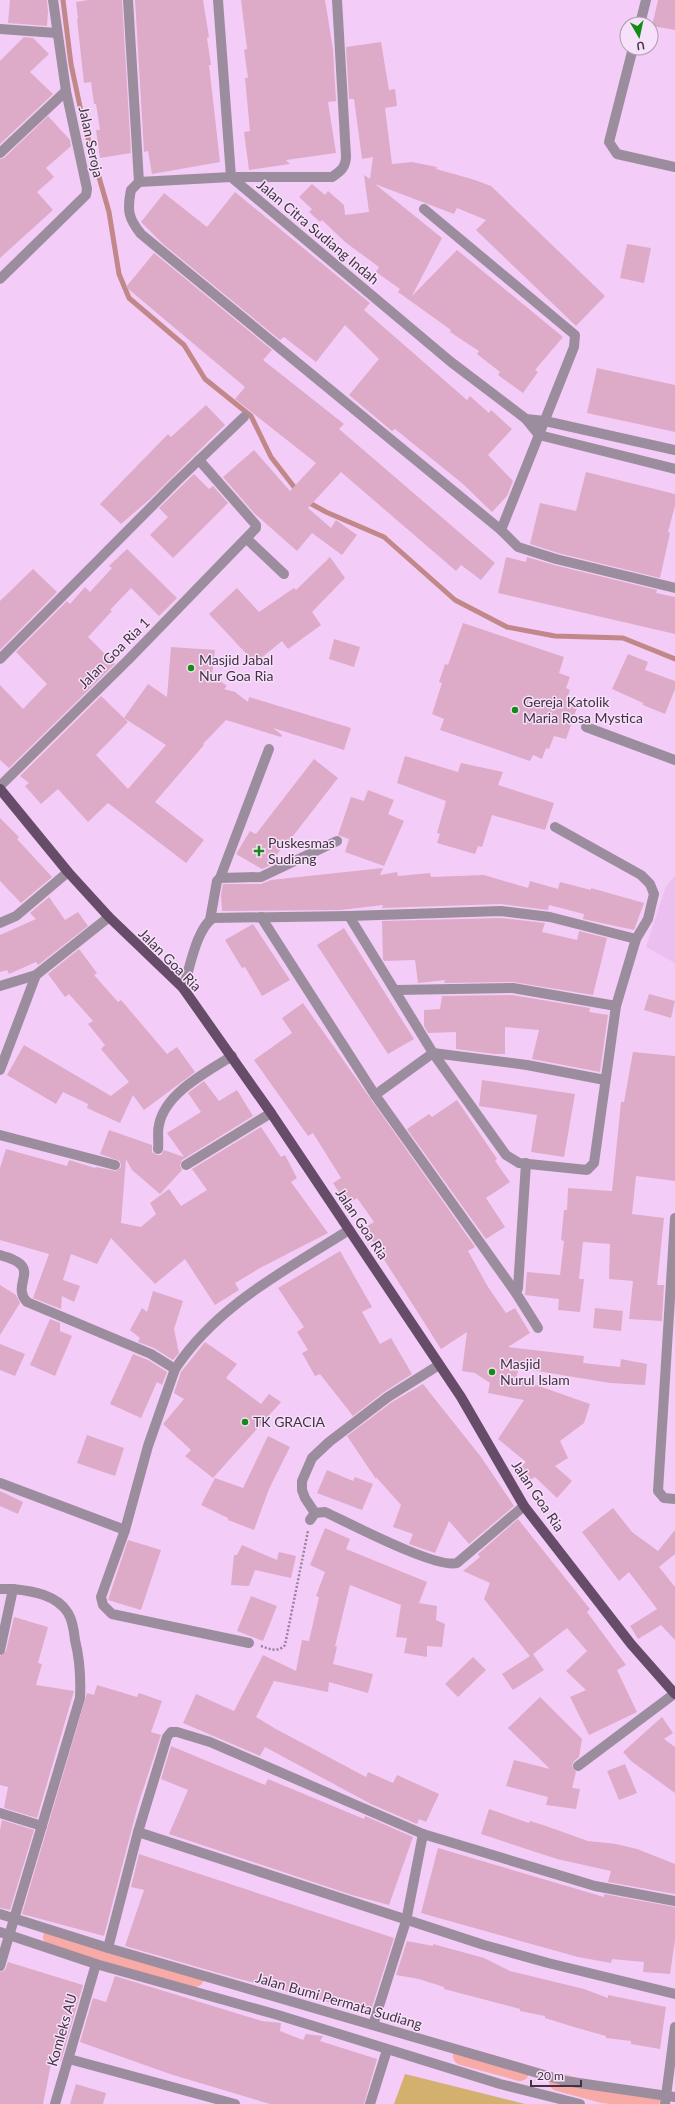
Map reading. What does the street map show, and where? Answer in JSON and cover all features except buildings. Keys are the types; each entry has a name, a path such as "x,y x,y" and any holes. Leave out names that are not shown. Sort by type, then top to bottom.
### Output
{"main road":[{"name":"Jalan Goa Ria","path":"0,789 68,872 109,917 183,988 271,1113 461,1397 524,1506 631,1644 675,1694"}],"street":[{"name":"Jalan Seroja","path":"0,280 86,195 87,189 66,91 53,0"},
{"path":"128,0 139,182"},
{"path":"218,0 232,177"},
{"path":"337,0 346,165 340,172 332,177 232,177 139,182 130,190 129,215 132,222 141,234 501,530 518,547 556,559 675,588"},
{"path":"642,16 646,0"},
{"path":"2,31 57,33"},
{"path":"632,56 609,142 618,154 675,167"},
{"path":"0,153 66,91"},
{"name":"Jalan Citra Sudiang Indah","path":"232,177 451,362 526,419 539,435"},
{"path":"424,209 575,335 574,347 501,530"},
{"path":"0,659 244,417"},
{"path":"526,419 545,421 675,450"},
{"path":"539,435 675,469"},
{"path":"199,460 256,525 256,528 247,539 284,574"},
{"name":"Jalan Goa Ria 1","path":"0,786 128,660 247,539"},
{"path":"586,727 675,760"},
{"path":"210,920 216,881 220,878 269,749"},
{"path":"349,916 433,1052 501,1149 512,1159 526,1163 587,1170 594,1163 616,1006 636,939 648,919 654,894 650,884 641,875 555,827"},
{"path":"220,878 260,877 337,841"},
{"path":"0,923 16,916 68,872"},
{"path":"183,988 199,938 206,923 213,918 349,916 501,911 550,917 636,939"},
{"path":"0,986 36,975 109,917"},
{"path":"261,917 375,1095 516,1293 538,1328"},
{"path":"0,1070 36,975"},
{"path":"396,990 513,988 616,1006"},
{"path":"375,1095 433,1052 527,1065 605,1080"},
{"path":"158,1149 159,1124 175,1097 186,1085 232,1056"},
{"path":"186,1165 271,1113"},
{"path":"0,1135 115,1165"},
{"path":"516,1293 519,1284 526,1163"},
{"path":"675,1218 658,1491 664,1498 675,1500"},
{"path":"249,1642 112,1614 103,1606 102,1597 125,1530 148,1446 176,1369 197,1341 221,1315 248,1294 349,1230"},
{"path":"0,1255 11,1258 22,1265 25,1272 22,1293 27,1302 151,1354 176,1369"},
{"path":"439,1365 388,1397 329,1442 312,1458 302,1481 302,1490 313,1516 325,1512 419,1555 451,1564 457,1564 524,1506"},
{"path":"0,1483 125,1530"},
{"path":"0,1589 32,1591 46,1596 60,1604 68,1613 72,1622 81,1673 80,1698 14,1919 5,1933 0,1966"},
{"path":"0,1650 14,1589"},
{"path":"578,1766 675,1694"},
{"path":"108,1948 138,1832 167,1737 171,1732 177,1732 210,1742 423,1834 595,1886 675,1901"},
{"path":"0,1813 42,1826"},
{"path":"138,1832 406,1921 519,1956 675,1994"},
{"path":"372,2025 406,1921 423,1834"},
{"name":"Jalan Bumi Permata Sudiang","path":"0,1914 108,1948 565,2081 669,2099"},
{"path":"5,1933 96,1964 278,2015 500,2084 580,2104"},
{"name":"Komleks AU","path":"55,2104 96,1964"},
{"path":"669,2099 675,2027"},
{"path":"370,2104 387,2050"},
{"path":"69,2059 235,2104"}],"path":[{"path":"249,1642 273,1650 281,1649 285,1645 313,1516"}],"shaded area":[{"path":"675,876 675,963 646,947 666,886"},
{"path":"405,2074 525,2104 394,2104"}],"waterway":[{"path":"63,0 71,64 83,121 109,212 119,274 129,298 184,345 205,379 251,416 271,457 298,492"},
{"path":"306,501 326,512 384,537 455,600 507,627 555,636 623,638 675,659"},
{"path":"52,1937 195,1978"},
{"path":"462,2056 520,2072"},
{"path":"558,2082 603,2094 651,2100"}],"place":[{"name":"Masjid Jabal Nur Goa Ria","path":"191,668"},
{"name":"Gereja Katolik Maria Rosa Mystica","path":"515,710"},
{"name":"Puskesmas Sudiang","path":"259,851"},
{"name":"Masjid Nurul Islam","path":"492,1372"},
{"name":"TK GRACIA","path":"245,1422"}]}
